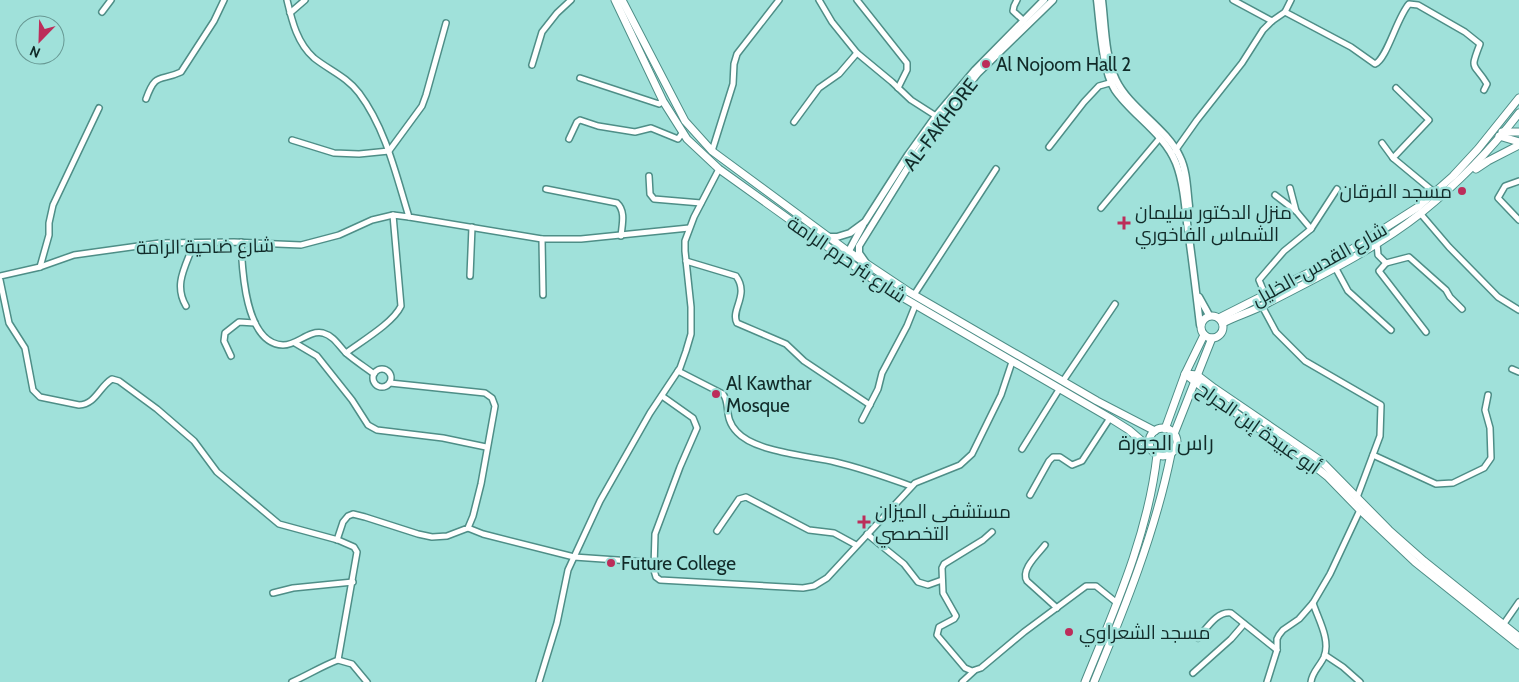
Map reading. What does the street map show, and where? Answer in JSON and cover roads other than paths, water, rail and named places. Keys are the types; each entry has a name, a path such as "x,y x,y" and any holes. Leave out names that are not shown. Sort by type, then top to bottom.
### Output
{"main road":[{"name":"شارع بئر حرم الرامة","path":"614,0 663,101 695,148 719,169 844,260 915,306 1012,362 1062,384 1155,431"},
{"name":"شارع بئر حرم الرامة","path":"622,0 685,121 712,151 849,252 914,295 1062,384 1129,430 1150,448"},
{"name":"شارع القدس-الخليل","path":"1221,320 1265,294 1338,258 1418,207 1457,171 1519,98"},
{"name":"شارع القدس-الخليل","path":"1221,320 1262,306 1335,268 1377,243 1420,213 1457,182 1503,134 1519,113"},
{"path":"1491,133 1519,132"},
{"path":"1503,134 1519,143"},
{"path":"1457,182 1519,143"},
{"path":"1165,429 1185,374 1208,337 1221,334 1221,320 1209,315 1203,319 1200,325 1208,337 1197,375 1174,434"},
{"name":"أبو عبيدة إبن الجراح","path":"1185,374 1197,375 1321,461 1357,504 1424,561 1519,637"},
{"name":"أبو عبيدة إبن الجراح","path":"1185,374 1194,383 1241,417 1304,458 1328,477 1415,562 1519,645"},
{"path":"1094,682 1145,552 1171,454 1176,447 1177,442 1174,434 1165,429 1155,431 1149,439 1150,448 1157,455 1171,454"},
{"path":"1085,682 1137,549 1154,478 1157,455"}],"street":[{"path":"102,12 111,0"},
{"path":"146,99 151,84 163,76 175,75 181,72 214,21 224,0"},
{"path":"287,0 296,32 309,52 354,86 369,107 389,151 409,217"},
{"path":"290,13 305,0"},
{"path":"532,65 542,32 557,13 571,0"},
{"path":"712,151 733,84 734,64 737,54 779,0"},
{"path":"819,0 832,22 857,52 911,100 936,116"},
{"path":"858,0 907,63 908,70 898,88"},
{"path":"1017,0 1013,11 1024,21"},
{"name":"AL-FAKHORE","path":"828,237 838,237 850,233 865,222 908,155 936,116 975,70 1044,0"},
{"name":"AL-FAKHORE","path":"858,249 907,167 940,120 978,74 1053,0"},
{"path":"1098,0 1106,65 1120,96 1159,139 1174,152"},
{"path":"1102,0 1114,82 1166,137 1174,152 1185,202 1200,325"},
{"path":"1233,0 1272,21"},
{"path":"1174,152 1242,63 1263,30 1285,12 1291,0"},
{"path":"1285,12 1351,47 1375,64 1380,62 1402,11 1408,4 1418,4 1465,32 1480,44 1473,62 1474,67 1487,84 1484,90"},
{"path":"292,140 334,153 360,154 389,151 422,106 446,23"},
{"path":"794,122 819,88 838,74 857,52"},
{"path":"580,78 659,104 663,101"},
{"path":"1049,147 1099,86 1114,82"},
{"path":"1393,158 1429,120 1396,88"},
{"path":"40,267 50,235 49,223 53,205 99,108"},
{"path":"570,139 577,122 580,120 598,126 635,132 650,128 678,139 683,132"},
{"path":"1101,208 1159,139"},
{"path":"1382,143 1393,158 1434,192"},
{"path":"539,682 557,623 568,570 600,501 650,412 678,371 691,334 692,307 685,241 689,228 719,169"},
{"path":"914,295 996,169"},
{"path":"649,176 650,194 654,199 701,203"},
{"path":"1519,181 1505,186 1498,198 1519,220"},
{"path":"1290,188 1296,211"},
{"path":"546,189 617,203 623,212 621,236"},
{"path":"1265,294 1259,280 1284,251 1311,230 1337,189"},
{"path":"1275,195 1296,211 1311,230"},
{"path":"1420,213 1449,247 1498,297 1519,310"},
{"path":"346,353 387,321 401,306 393,215"},
{"name":"شارع ضاحية الرامة","path":"0,276 40,267 74,255 160,243 241,242 283,245 301,244 340,235 372,220 393,215 542,239 581,239 689,228"},
{"path":"844,260 865,222"},
{"path":"470,276 472,227"},
{"path":"542,239 543,295"},
{"path":"241,242 243,279 255,322 264,336 272,342 281,345 295,343 312,334 323,333 333,338 346,353 374,374 375,383 380,386 390,383 458,390 489,395 493,400 494,406 481,484 474,516 468,528 447,536 432,537 353,514 348,516 343,522 337,540"},
{"path":"1377,243 1378,255 1386,263"},
{"path":"186,306 181,297 180,283 194,244"},
{"path":"849,252 858,249 867,264"},
{"path":"1426,332 1379,271 1386,263 1409,257 1446,290 1462,309"},
{"path":"686,261 736,276 742,290 735,317 737,323 786,344 804,361 870,405"},
{"path":"1335,268 1348,291 1391,330"},
{"path":"0,280 9,323 25,348 33,390 36,395 40,398 85,405 94,399 108,381 112,379 119,381 157,409 194,441 217,472 279,524 337,540 354,547 357,552 353,582 338,660"},
{"path":"1195,282 1200,300 1209,315"},
{"path":"1022,449 1115,304"},
{"path":"862,420 879,386 882,372 907,326 915,306"},
{"path":"1262,306 1276,332 1305,361 1381,405 1380,436 1357,504 1330,574 1313,602 1299,619 1282,632 1277,639 1277,650 1267,682"},
{"path":"231,356 224,341 225,333 239,322 255,322"},
{"path":"295,343 318,356 352,400 370,428 443,438 486,447"},
{"path":"662,396 693,418 697,428 655,534 654,568 656,577 662,581 808,587 818,584 827,578 912,486 922,479 960,465 972,454 1001,395 1012,362"},
{"path":"374,374 380,369 386,370 390,374 390,383"},
{"path":"1512,369 1519,372"},
{"path":"678,371 725,395 727,413 731,424 739,435 748,441 787,453 835,462 912,486"},
{"path":"1373,455 1436,484 1453,482 1484,468 1491,458 1490,428 1485,410 1488,395"},
{"path":"1030,495 1053,457 1060,457 1072,465 1082,460 1110,418"},
{"path":"717,531 738,500 746,497 809,530 834,533 856,545"},
{"path":"468,528 483,534 574,557 645,562 654,568"},
{"path":"974,671 965,668 937,634 938,626 956,616 943,593 942,569 943,565 983,540 992,532"},
{"path":"867,534 904,564 918,582 928,585 942,580"},
{"path":"1045,545 1026,570 1025,576 1057,608"},
{"path":"273,594 301,587 353,582"},
{"path":"962,682 1081,589 1096,586 1117,603"},
{"path":"1311,682 1312,675 1324,655 1325,639 1313,602"},
{"path":"1503,625 1519,602"},
{"path":"1198,638 1221,613 1231,613 1277,650"},
{"path":"1193,673 1231,639 1244,624"},
{"path":"1324,655 1343,667 1360,682"},
{"path":"292,682 307,676 322,665 338,660 352,664 367,682"},
{"path":"967,678 972,682"}],"place":[{"name":"Al Nojoom Hall 2","path":"986,64"},
{"name":"مسجد الفرقان","path":"1462,191"},
{"name":"منزل الدكتور سليمان الشماس الفاخوري","path":"1124,223"},
{"name":"Al Kawthar Mosque","path":"716,394"},
{"name":"مستشفى الميزان التخصصي","path":"864,522"},
{"name":"Future College","path":"611,563"},
{"name":"مسجد الشعراوي","path":"1069,632"}],"district":[{"name":"راس الجورة","path":"1166,443"}]}
